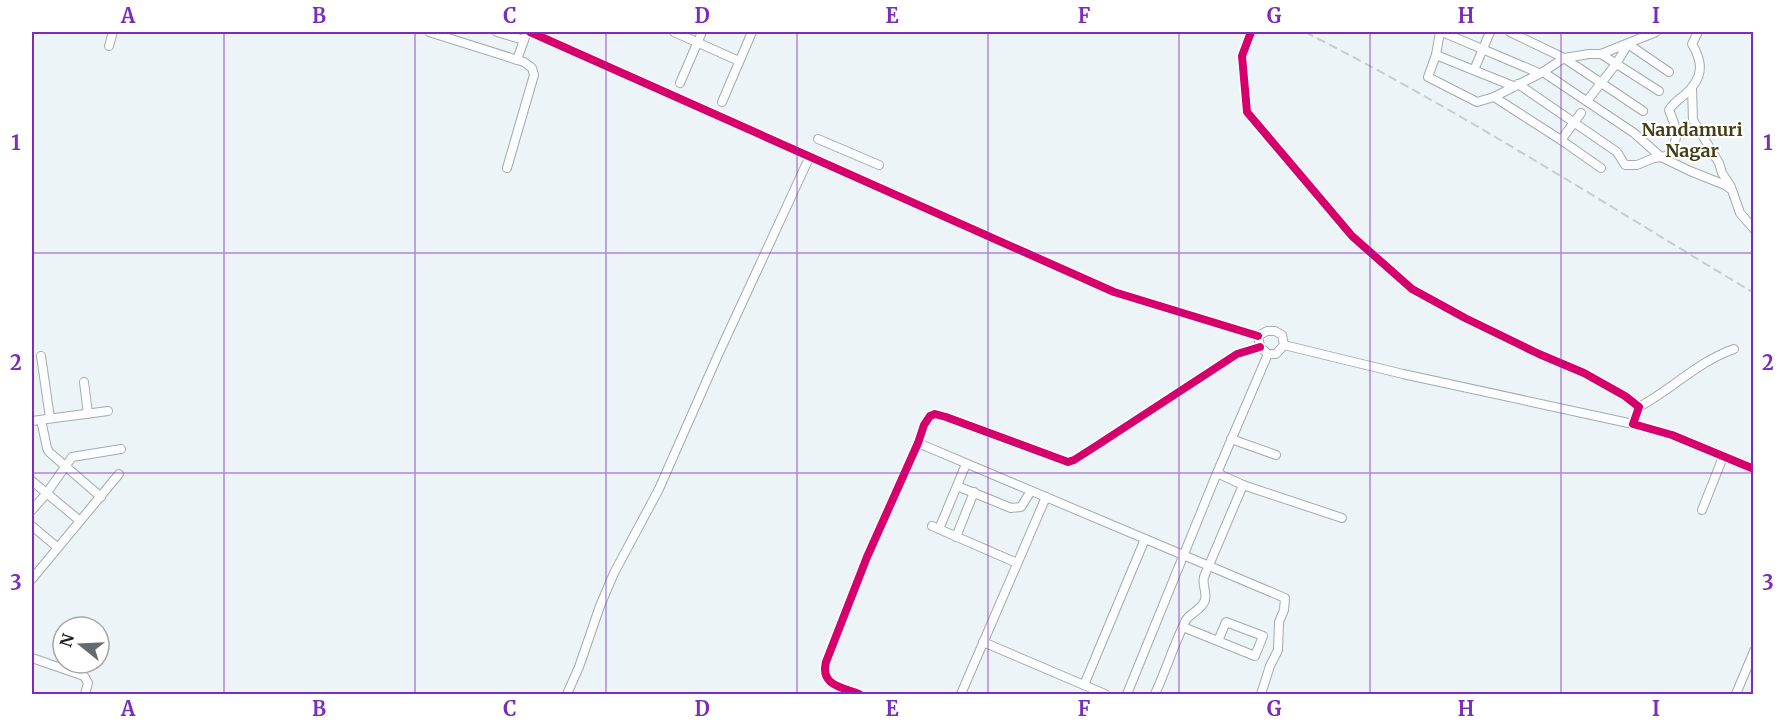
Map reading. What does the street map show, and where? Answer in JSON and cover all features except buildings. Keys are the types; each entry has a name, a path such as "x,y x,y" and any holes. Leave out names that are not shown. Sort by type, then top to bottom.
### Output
{"street":[{"path":"109,46 113,32"},
{"path":"429,32 530,66 534,75 507,168"},
{"path":"497,32 527,34 810,156 1114,292 1258,336 1267,331 1275,332 1282,335 1284,345"},
{"path":"674,32 739,61"},
{"path":"680,83 702,32"},
{"path":"722,102 752,32"},
{"path":"1251,32 1242,56 1247,112 1352,236 1412,288 1465,318 1584,373 1625,396 1639,407"},
{"path":"1656,32 1602,54 1564,58 1541,73 1494,97 1477,102 1428,77 1441,32 1541,73 1634,133 1661,157 1732,190"},
{"path":"1474,70 1490,32"},
{"path":"1510,32 1564,58 1643,111"},
{"path":"1436,55 1515,85 1617,152 1625,165 1636,165 1670,154 1677,130 1668,110 1674,102 1692,88 1701,70 1699,55 1692,44 1698,32"},
{"path":"517,60 527,34"},
{"path":"1587,101 1616,64 1628,44"},
{"path":"1628,44 1669,72"},
{"path":"1602,54 1659,91"},
{"path":"1692,88 1693,120 1719,163 1740,213 1754,229"},
{"path":"1494,97 1601,168"},
{"path":"1561,140 1581,113"},
{"path":"818,139 879,165"},
{"path":"567,694 614,573 659,489 810,156"},
{"path":"1258,336 1260,347 1268,354 1276,354 1284,345"},
{"path":"1284,345 1403,374 1633,424 1672,435 1754,469"},
{"path":"859,694 829,681 824,676 824,670 867,557 930,416 935,414 1068,462 1237,354 1260,347"},
{"path":"1633,424 1639,407 1655,399 1697,368 1734,349"},
{"path":"1126,694 1268,354"},
{"path":"41,356 41,420 47,448 101,497"},
{"path":"84,382 88,414"},
{"path":"41,420 108,411"},
{"path":"1231,439 1276,455"},
{"path":"918,443 1184,555 1209,568 1285,598 1279,622 1278,650 1261,694"},
{"path":"32,510 70,459 75,456 121,449"},
{"path":"1702,510 1723,457"},
{"path":"966,464 936,528 1017,563"},
{"path":"1217,473 1243,485 1342,518"},
{"path":"33,574 119,474"},
{"path":"32,481 80,521"},
{"path":"1155,694 1187,618 1204,603 1206,590 1203,583 1243,485"},
{"path":"957,486 1011,508 1021,507 1031,491"},
{"path":"956,537 974,492"},
{"path":"961,694 1046,497"},
{"path":"32,526 57,547"},
{"path":"1084,685 1145,539"},
{"path":"1183,627 1255,656 1263,636 1226,622 1218,641"},
{"path":"983,642 1105,694"},
{"path":"1736,694 1754,651"},
{"path":"32,658 84,676 88,683 85,694"}],"railway":[{"path":"1305,32 1475,125 1754,293"}],"cycle path":[{"path":"530,32 1114,292 1258,336"},
{"path":"1251,32 1242,56 1247,112 1352,236 1412,289 1465,318 1584,373 1625,396 1639,407 1633,424 1672,435 1754,469"},
{"path":"859,694 839,687 829,680 826,676 826,662 867,557 924,425 930,416 935,414 946,417 1068,462 1237,354 1260,347"}],"district":[{"name":"Nandamuri Nagar","path":"1692,139"}]}
